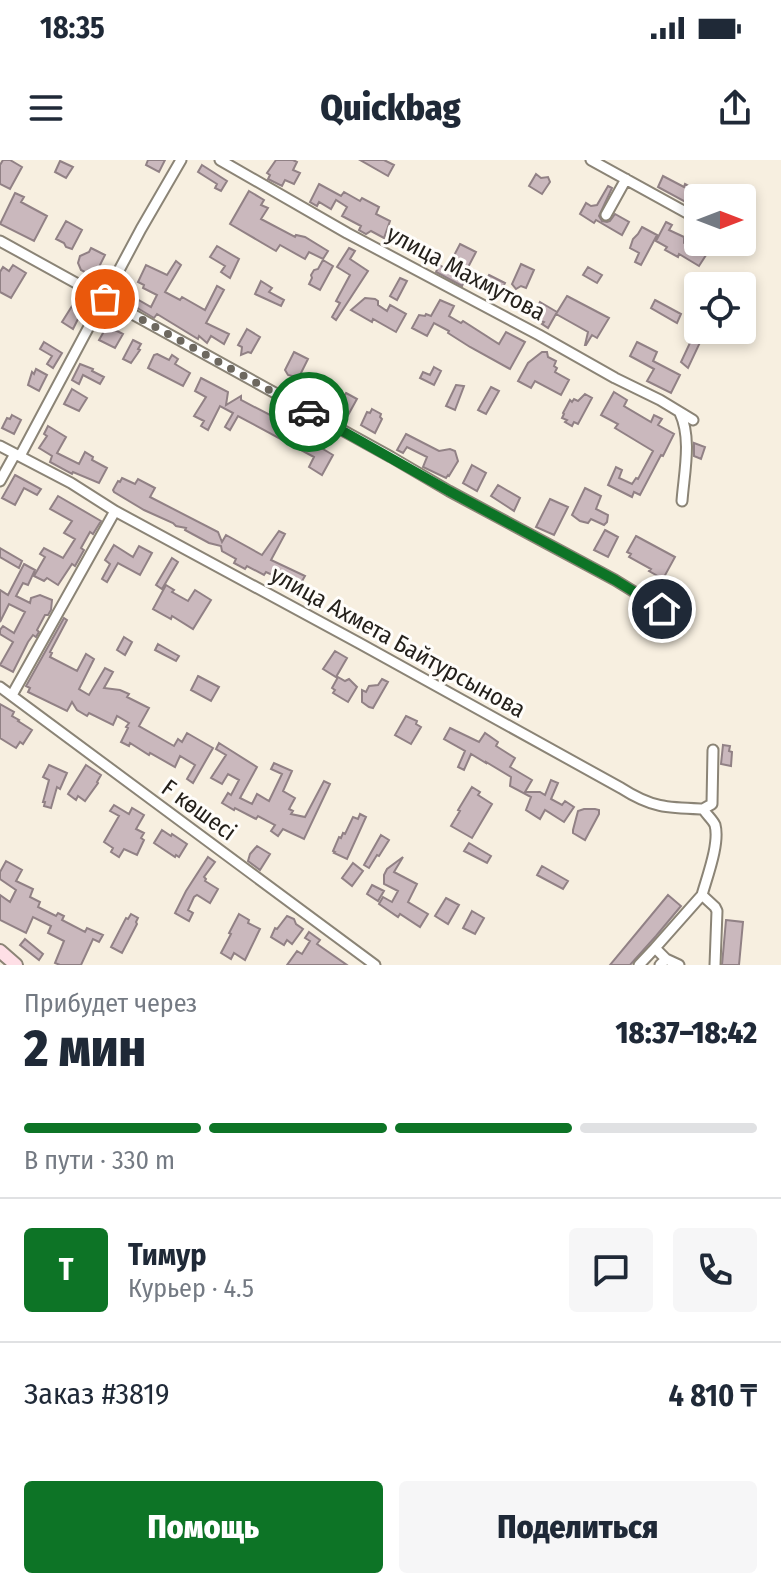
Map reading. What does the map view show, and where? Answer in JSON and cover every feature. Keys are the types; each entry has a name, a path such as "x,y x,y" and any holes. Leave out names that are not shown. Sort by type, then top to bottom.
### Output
{"street":[{"path":"0,481 181,160"},
{"name":"улица Махмутова","path":"220,160 347,233 693,420"},
{"path":"591,160 684,211"},
{"path":"606,215 626,179"},
{"path":"0,241 615,580 662,609"},
{"path":"680,413 685,424 686,440 682,501"},
{"name":"улица Ахмета Байтурсынова","path":"0,446 640,801 666,808 707,807"},
{"path":"12,695 115,511"},
{"name":"F көшесі","path":"0,687 375,965"},
{"path":"639,965 702,895 712,863 715,824 707,807 713,750"},
{"path":"702,895 717,911 715,965"},
{"path":"655,948 663,962 679,965"},
{"path":"0,951 16,965"}],"building":[{"path":"3,160 10,160 22,167 10,189 0,184"},
{"path":"148,160 165,160 159,172 146,165"},
{"path":"276,160 297,162 293,170 300,173 294,184 285,180 282,186 268,179 270,175 267,173"},
{"path":"360,160 384,160 394,165 388,176"},
{"path":"60,161 73,167 66,178 55,172"},
{"path":"202,165 227,181 221,191 215,188 217,184 198,172"},
{"path":"536,174 541,178 548,177 550,182 542,194 529,186"},
{"path":"663,176 684,187 684,201 658,187"},
{"path":"319,184 341,196 344,192 379,207 376,214 390,221 384,238 371,231 366,234 359,230 361,226 342,216 347,207 336,200 331,209 319,202 317,206 310,202"},
{"path":"608,186 612,188 599,216 607,222 615,214 629,222 622,235 580,214 586,203 597,205"},
{"path":"249,191 264,200 261,205 268,208 261,219 295,237 305,237 328,251 323,259 309,252 305,259 280,245 276,251 230,224"},
{"path":"15,193 24,197 21,202 47,216 34,241 0,224"},
{"path":"66,221 82,230 72,249 56,239"},
{"path":"666,222 672,225 669,230 684,237 684,256 705,256 699,266 665,250 667,247 656,241"},
{"path":"642,227 657,235 641,265 635,262 639,253 630,248"},
{"path":"460,244 476,252 462,286 436,272 439,265 447,269"},
{"path":"217,246 239,259 230,278 221,272 225,266 210,257"},
{"path":"91,248 105,255 94,277 81,270 78,263 80,256"},
{"path":"349,248 355,251 350,259 368,271 336,320 332,317 340,303 336,301 350,275 337,267"},
{"path":"323,260 333,266 320,290 309,284 311,275"},
{"path":"176,261 181,265 165,292 180,300 182,297 205,310 217,286 224,290 206,323 229,334 224,344 211,336 207,343 199,336 198,339 157,314 154,318 119,297 123,291 151,307 157,295 138,282 146,265 167,275"},
{"path":"521,264 534,270 526,288 521,286 516,289 512,284"},
{"path":"13,265 26,273 11,298 0,292 0,272 3,267 9,271"},
{"path":"588,267 602,275 597,283 583,275"},
{"path":"489,275 505,283 497,298 483,286"},
{"path":"400,278 407,281 397,300 390,296"},
{"path":"261,281 272,288 269,292 284,300 281,306 255,294"},
{"path":"567,296 609,318 597,338 592,335 586,345 588,332 556,314"},
{"path":"365,298 375,299 387,311 390,305 406,314 396,332 351,310"},
{"path":"440,300 454,306 449,316 461,323 463,321 499,344 506,332 525,342 510,369 434,323 427,336 412,328 419,315 431,316"},
{"path":"655,300 681,314 677,323 651,308"},
{"path":"540,302 557,312 548,328 542,324 544,322 533,317"},
{"path":"72,306 82,311 73,329 62,322"},
{"path":"107,326 123,334 115,348 99,340"},
{"path":"247,329 260,337 251,353 241,355 242,347 238,345"},
{"path":"133,340 141,344 131,363 123,359"},
{"path":"44,342 62,353 53,368 47,364 52,356 40,349"},
{"path":"637,342 657,352 653,361 680,375 671,393 647,381 654,369 630,356"},
{"path":"689,344 699,344 688,368 681,362"},
{"path":"294,352 308,359 297,377 311,384 313,380 327,388 320,400 298,388 295,393 289,390 296,377 288,375 285,370"},
{"path":"542,352 547,352 548,357 556,361 555,372 569,380 561,395 535,381 531,388 518,381 528,363"},
{"path":"157,354 169,360 172,355 178,359 175,364 190,373 183,386 148,368"},
{"path":"80,364 104,377 100,384 83,375 79,384 72,380"},
{"path":"434,367 441,371 434,385 420,378 423,372 430,375"},
{"path":"36,369 47,375 39,391 28,385"},
{"path":"201,378 228,392 226,405 241,396 241,400 270,415 273,410 284,416 280,422 296,432 292,442 308,436 308,440 333,455 322,475 309,467 314,457 238,416 230,430 225,427 233,413 220,406 208,430 201,426 204,421 194,416 206,397 195,391"},
{"path":"456,385 464,386 455,410 446,406"},
{"path":"491,387 499,391 486,414 478,410"},
{"path":"72,389 87,398 79,411 64,404"},
{"path":"614,392 627,400 624,406 651,422 654,415 662,419 658,425 674,434 640,495 634,492 632,497 608,485 616,467 622,470 619,478 632,484 653,451 615,428 618,424 601,415"},
{"path":"346,393 357,399 347,417 336,410"},
{"path":"585,394 592,398 578,424 574,422 572,426 562,418 563,413 570,400 578,401"},
{"path":"372,409 381,414 382,419 375,433 361,425 367,412 370,413"},
{"path":"12,415 21,420 14,434 2,428"},
{"path":"48,426 66,437 57,453 79,464 85,452 107,468 99,483 50,462 52,456 39,448 47,436 44,434"},
{"path":"406,434 439,451 455,451 458,461 449,476 446,478 423,467 427,457 407,447 403,453 397,450"},
{"path":"694,443 705,447 701,459 694,456"},
{"path":"472,465 486,473 477,491 463,483"},
{"path":"15,475 41,489 37,495 24,488 15,505 2,498"},
{"path":"122,478 135,484 138,479 155,488 150,497 218,532 222,542 226,535 262,555 279,531 285,534 271,560 305,576 298,588 288,583 291,577 278,579 247,566 245,569 234,563 236,559 222,551 221,546 209,543 114,492"},
{"path":"498,485 520,498 514,511 491,496"},
{"path":"585,488 601,496 596,509 608,515 604,525 591,519 588,523 580,521 572,515"},
{"path":"58,496 101,521 93,534 90,532 75,566 72,564 58,585 47,578 44,581 34,576 45,557 40,554 44,548 63,558 75,539 64,533 72,521 50,509"},
{"path":"550,499 568,507 554,535 536,527"},
{"path":"605,530 618,537 608,557 594,550"},
{"path":"636,536 675,557 663,579 629,557 631,554 627,552"},
{"path":"114,545 133,557 139,546 152,553 140,575 118,563 107,582 102,579 110,564 105,560"},
{"path":"0,548 22,561 19,568 0,557"},
{"path":"172,558 178,562 162,589 156,585"},
{"path":"24,564 35,570 28,585 23,583 16,596 30,603 31,598 40,595 52,600 51,610 45,615 36,637 33,635 28,642 13,672 0,665 13,642 0,634 0,630 3,626 14,633 25,612 9,604 0,622 0,590 8,595"},
{"path":"166,585 188,601 195,590 211,600 193,629 153,609"},
{"path":"64,618 67,620 50,657 77,671 86,654 94,659 79,689 89,695 105,668 113,672 104,688 129,694 127,697 149,708 139,726 174,746 178,739 182,742 187,733 213,748 193,783 187,779 195,765 180,756 175,767 130,743 129,746 121,742 129,723 117,716 113,725 89,713 87,716 77,710 72,702 67,711 28,692 30,688 26,686"},
{"path":"124,637 132,642 125,655 117,650"},
{"path":"158,644 179,656 176,661 155,650"},
{"path":"335,651 347,658 336,677 323,669"},
{"path":"198,676 219,687 211,701 191,690"},
{"path":"338,677 345,681 349,679 357,687 348,702 333,693 335,690 332,688"},
{"path":"382,679 388,682 373,708 369,707 362,702 362,690 366,692 369,686 378,685"},
{"path":"0,704 14,712 12,716 32,730 23,744 20,742 16,748 0,738"},
{"path":"406,716 417,721 416,724 421,727 411,744 395,735"},
{"path":"450,728 479,742 485,733 498,742 496,746 515,758 510,767 532,780 525,792 545,795 551,780 558,783 551,799 562,805 565,801 574,807 564,822 545,810 540,819 526,810 531,797 510,786 511,777 471,754 464,770 458,767 465,751 444,739"},
{"path":"219,743 257,767 240,798 252,804 257,794 269,801 282,774 271,769 274,763 292,771 283,791 295,798 289,809 293,811 291,814 305,817 324,781 330,784 304,839 283,829 278,836 271,831 275,825 222,803 228,793 231,795 239,780 228,774 222,784 211,778 226,755 216,749"},
{"path":"723,745 730,746 731,766 721,764"},
{"path":"49,765 67,773 60,789 57,787 51,808 44,806 43,802 49,780 43,777"},
{"path":"86,765 101,775 85,801 78,796 76,800 68,794"},
{"path":"472,787 492,804 472,838 451,826"},
{"path":"114,805 129,814 132,808 144,815 136,829 144,833 137,855 124,849 119,857 104,842 119,816 110,811"},
{"path":"599,810 585,840 573,833 578,811"},
{"path":"360,814 366,817 347,859 334,853 339,837 345,834 353,817 358,819"},
{"path":"162,830 187,844 179,857 154,843"},
{"path":"381,835 389,840 369,868 364,865"},
{"path":"469,843 491,856 487,863 464,851"},
{"path":"257,846 270,854 260,870 248,861"},
{"path":"208,857 215,862 204,877 205,881 218,889 210,903 197,895 194,897 188,910 193,913 189,921 175,913"},
{"path":"403,857 394,872 417,884 408,902 428,914 420,927 379,904 383,897 392,902 398,891 384,884 384,875"},
{"path":"6,861 22,870 16,881 33,889 30,897 40,902 38,907 56,916 58,913 64,916 62,920 85,932 87,928 103,935 99,942 93,939 81,965 55,963 64,941 48,933 51,926 33,917 26,933 0,920 0,895 10,902 16,890 0,879"},
{"path":"353,863 363,871 352,886 342,878"},
{"path":"542,866 568,881 563,889 537,875"},
{"path":"372,885 384,891 378,901 367,894"},
{"path":"668,895 681,906 630,965 610,965"},
{"path":"446,898 459,905 448,924 435,916"},
{"path":"472,911 484,918 475,934 463,928"},
{"path":"131,914 138,918 137,924 122,953 111,947"},
{"path":"239,914 260,929 245,960 234,953 231,959 221,953"},
{"path":"287,916 303,929 292,944 287,940 284,945 271,937"},
{"path":"726,920 743,922 739,965 722,965"},
{"path":"309,932 320,940 317,944 347,965 287,965 297,951 302,954 310,941 305,938"},
{"path":"25,939 43,954 39,960 20,945"}],"way so far":[{"path":"105,299 309,412"}],"route":[{"path":"309,412 615,580 662,609"}]}
